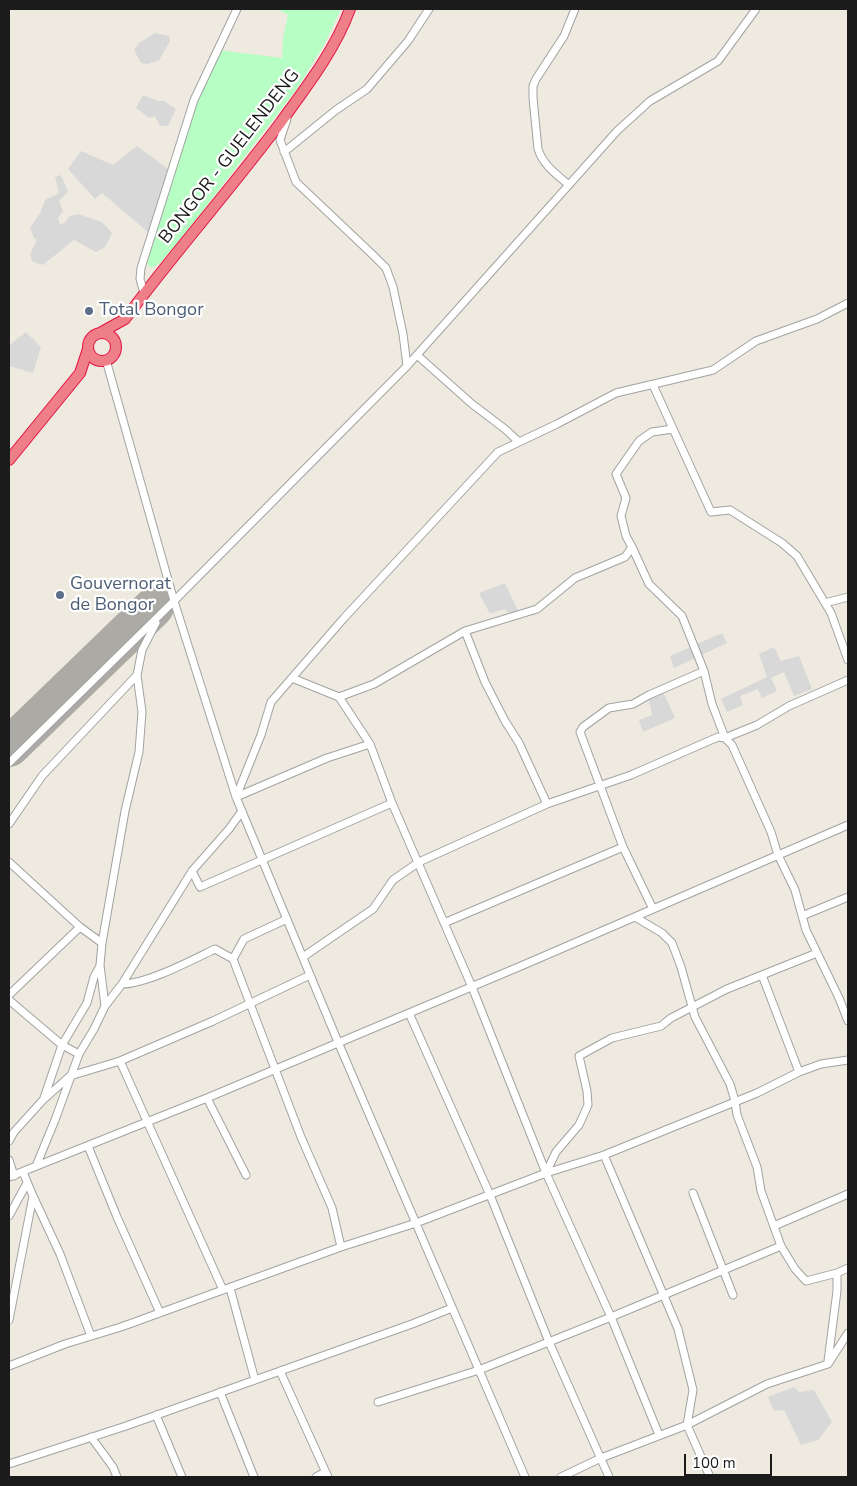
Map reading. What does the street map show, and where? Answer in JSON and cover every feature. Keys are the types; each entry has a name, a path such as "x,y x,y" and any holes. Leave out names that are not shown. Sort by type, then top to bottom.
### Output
{"highway":[{"name":"BONGOR - GUELENDENG","path":"116,344 125,319 144,293 254,157 301,94 333,47 350,9"},
{"name":"BONGOR - GUELENDENG","path":"100,333 125,319"},
{"path":"9,460 80,373 90,340 94,335 100,333 110,335 116,344 114,354 80,373"},
{"path":"88,349 91,355 103,360"}],"street":[{"path":"144,293 140,278 140,268 171,169 194,100 237,9"},
{"path":"284,152 336,110 367,89 408,41 429,9"},
{"path":"569,185 546,166 540,156 533,93 536,79 564,36 575,9"},
{"path":"9,762 174,601 407,366 618,131 650,101 718,61 756,9"},
{"path":"301,94 282,131 280,140 284,152 296,182 386,268 403,334 407,366"},
{"path":"236,796 271,702 344,618 498,452 616,394 713,370 756,341 817,319 848,303"},
{"path":"417,355 472,404 519,442"},
{"path":"103,360 174,601 236,796 338,1042 524,1477"},
{"path":"653,385 711,512 730,510 782,543 797,556 831,613 848,660"},
{"path":"672,429 652,432 639,441 616,474 626,498 620,516 626,536 649,584 682,616 704,671 712,704 725,738 732,745 770,832 778,855 795,890 806,930 840,998 848,1021"},
{"path":"339,697 374,684 464,630 537,609 576,578 625,557 632,547"},
{"path":"825,603 848,597"},
{"path":"105,1006 100,965 102,943 125,811 139,752 142,712 137,676 142,650 153,627 174,601"},
{"path":"464,630 485,682 519,744 546,804"},
{"path":"653,909 624,847 580,732 583,727 609,708 633,704 704,671"},
{"path":"9,824 42,776 137,676"},
{"path":"292,678 339,697 370,744 392,803 472,987 546,1174 611,1317 659,1435"},
{"path":"303,957 373,909 393,880 419,862 546,804 631,775 718,737 725,738 757,725 789,706 848,680"},
{"path":"236,796 327,758 370,744"},
{"path":"192,871 200,887 392,803"},
{"path":"36,1166 79,1054 94,1030 105,1006 122,984 192,871 229,829 242,811"},
{"path":"9,1160 11,1176 23,1172 207,1098 472,987 848,825"},
{"path":"444,923 624,847"},
{"path":"9,862 80,927 102,943"},
{"path":"802,916 848,897"},
{"path":"635,917 662,932 672,943 695,1017 730,1084 737,1115 757,1167 761,1191 781,1246 795,1270 806,1281 837,1273 848,1268"},
{"path":"233,959 244,939 287,919"},
{"path":"9,995 80,927"},
{"path":"122,984 131,984 177,968 215,948 233,959 301,1137 332,1208 342,1247"},
{"path":"546,1174 556,1152 579,1125 588,1105 587,1091 579,1056 612,1038 661,1026 672,1018 727,989 817,953"},
{"path":"43,1100 62,1045 87,1003 94,977 100,965"},
{"path":"9,1141 14,1132 43,1100 70,1076 120,1061 213,1021 310,975"},
{"path":"762,975 800,1072"},
{"path":"9,1000 62,1045 79,1054"},
{"path":"409,1013 490,1195 549,1342 609,1477"},
{"path":"9,1366 604,1155 757,1093 800,1072 821,1064 848,1060"},
{"path":"120,1061 227,1289 255,1380"},
{"path":"207,1098 246,1175"},
{"path":"88,1146 117,1218 160,1313"},
{"path":"604,1155 678,1329 693,1390 687,1425 710,1477"},
{"path":"23,1172 60,1254 91,1336"},
{"path":"9,1216 27,1183"},
{"path":"693,1193 733,1294"},
{"path":"774,1226 848,1194"},
{"path":"9,1320 33,1196"},
{"path":"378,1402 479,1370 781,1246"},
{"path":"828,1364 837,1291 837,1273"},
{"path":"9,1464 156,1415 452,1308"},
{"path":"561,1477 601,1458 687,1425 767,1384 828,1364 848,1333"},
{"path":"280,1371 326,1475 316,1477"},
{"path":"220,1392 254,1477"},
{"path":"156,1415 182,1477"},
{"path":"91,1437 113,1467 117,1477"}],"shaded area":[{"path":"155,33 169,36 170,41 159,60 148,64 141,63 134,50 139,43"},
{"path":"143,95 158,101 164,101 176,109 168,126 160,126 155,116 149,118 136,108"},
{"path":"137,146 168,169 150,234 102,193 95,199 68,169 81,151 113,165"},
{"path":"61,175 68,192 59,201 63,211 58,218 60,224 64,223 70,216 78,214 102,222 112,233 105,247 96,252 74,240 43,265 32,261 30,254 37,240 34,238 30,228 40,213 45,200 59,193 55,177"},
{"path":"26,332 41,347 33,373 9,366 9,348 12,343"},
{"path":"505,583 519,613 512,615 504,609 490,614 479,593"},
{"path":"722,633 727,643 674,668 670,656"},
{"path":"774,647 781,661 799,656 812,689 794,696 784,672 771,678 777,691 762,698 758,689 740,696 743,705 727,712 721,699 767,677 759,654"},
{"path":"663,692 675,718 643,732 639,720 652,715 649,699"},
{"path":"794,1387 799,1392 814,1390 832,1422 818,1440 801,1445 784,1410 774,1411 768,1397"}],"green space":[{"path":"277,9 341,9 324,45 296,90 187,231 161,262 152,268 147,264 180,147 197,99 218,50 282,58 283,38 288,15"}],"runway":[{"path":"9,747 154,607"}],"place":[{"name":"Total Bongor","path":"89,311"},
{"name":"Gouvernorat de Bongor","path":"60,595"}]}
